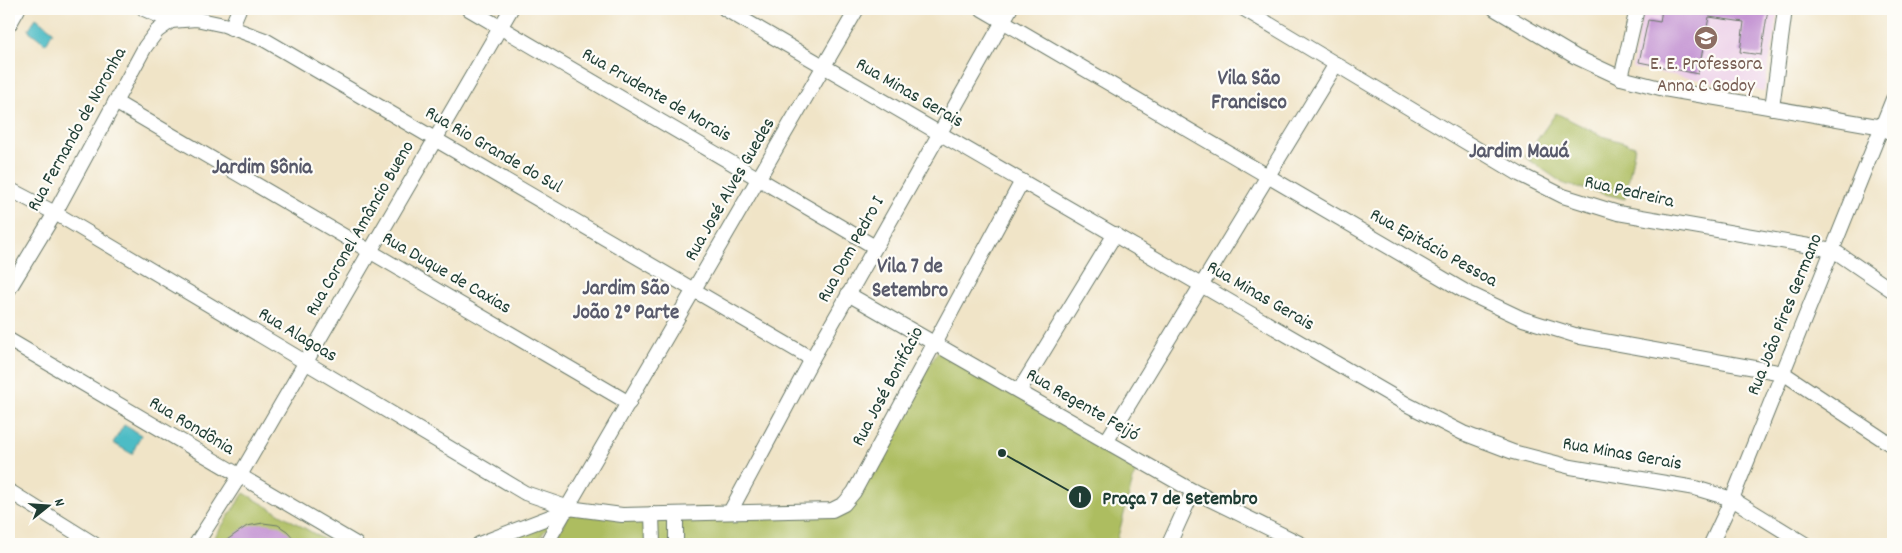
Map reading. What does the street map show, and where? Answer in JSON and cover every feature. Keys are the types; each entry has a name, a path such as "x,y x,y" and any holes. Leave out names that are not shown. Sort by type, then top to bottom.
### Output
{"street":[{"path":"9,25 18,9"},
{"name":"Rua Rio Grande do Sul","path":"144,9 171,21 196,19 231,28 265,40 812,359"},
{"path":"231,28 239,9"},
{"name":"Rua Prudente de Morais","path":"469,9 875,247"},
{"name":"Rua Coronel Amâncio Bueno","path":"196,544 239,477 511,9"},
{"name":"Rua Minas Gerais","path":"725,9 1408,405 1463,433 1513,452 1571,467 1695,488 1732,499 1805,544"},
{"name":"Rua José Alves Guedes","path":"546,544 857,9"},
{"name":"Rua Epitácio Pessoa","path":"982,9 1006,15 1268,176 1466,292 1523,319 1581,337 1783,373 1893,446"},
{"name":"Rua Pedreira","path":"1246,9 1519,174 1563,196 1618,213 1833,250 1893,290"},
{"path":"1495,9 1576,56 1622,78 1664,89 1888,130"},
{"path":"1622,78 1637,9"},
{"path":"1772,108 1786,9"},
{"name":"Rua Dom Pedro I","path":"730,512 848,294 1006,15"},
{"name":"Rua Fernando de Noronha","path":"9,289 55,213 145,47 157,31 171,21"},
{"path":"1106,442 1336,64"},
{"name":"Rua João Pires Germano","path":"1711,544 1732,499 1833,250 1888,130 1893,100"},
{"name":"Rua Duque de Caxias","path":"115,102 629,403"},
{"name":"Rua José Bonifácio","path":"844,504 854,492 1022,181"},
{"name":"Rua Alagoas","path":"9,188 55,213 525,493 568,509 622,515 832,510 844,504"},
{"path":"1019,391 1114,234"},
{"name":"Rua Regente Feijó","path":"848,294 1193,491 1301,544"},
{"name":"Rua Rondônia","path":"9,340 239,477 356,544"},
{"path":"1169,544 1193,491"},
{"path":"9,492 94,544"},
{"path":"479,544 568,509"},
{"path":"652,514 653,544"},
{"path":"676,514 676,544"}],"shaded area":[{"name":"E. E. Professora Anna C Godoy","path":"1643,9 1779,9 1764,91 1632,68"}],"green space":[{"path":"1556,113 1602,136 1635,146 1625,199 1564,184 1525,157"},
{"path":"939,349 1142,463 1134,476 1116,544 553,544 570,511 846,505"},
{"path":"244,493 332,544 210,544"},
{"path":"529,525 549,526 534,544 496,544"}],"water":[{"path":"36,18 53,31 46,44 28,30"},
{"path":"124,425 141,435 132,454 113,443"}],"building":[{"path":"1662,9 1768,9 1761,55 1740,52 1744,22 1709,17 1698,74 1639,62 1648,20 1660,22"},
{"path":"263,523 278,525 287,531 299,544 221,544 247,526"}],"place":[{"name":"E. E. Professora Anna C Godoy","path":"1706,38"},
{"name":"Praça 7 de Setembro","path":"1002,453"}],"district":[{"name":"Vila São Francisco","path":"1249,92"},
{"name":"Jardim Mauá","path":"1519,153"},
{"name":"Jardim Sônia","path":"262,169"},
{"name":"Vila 7 de Setembro","path":"910,280"},
{"name":"Jardim São João 2° Parte","path":"626,302"}]}
